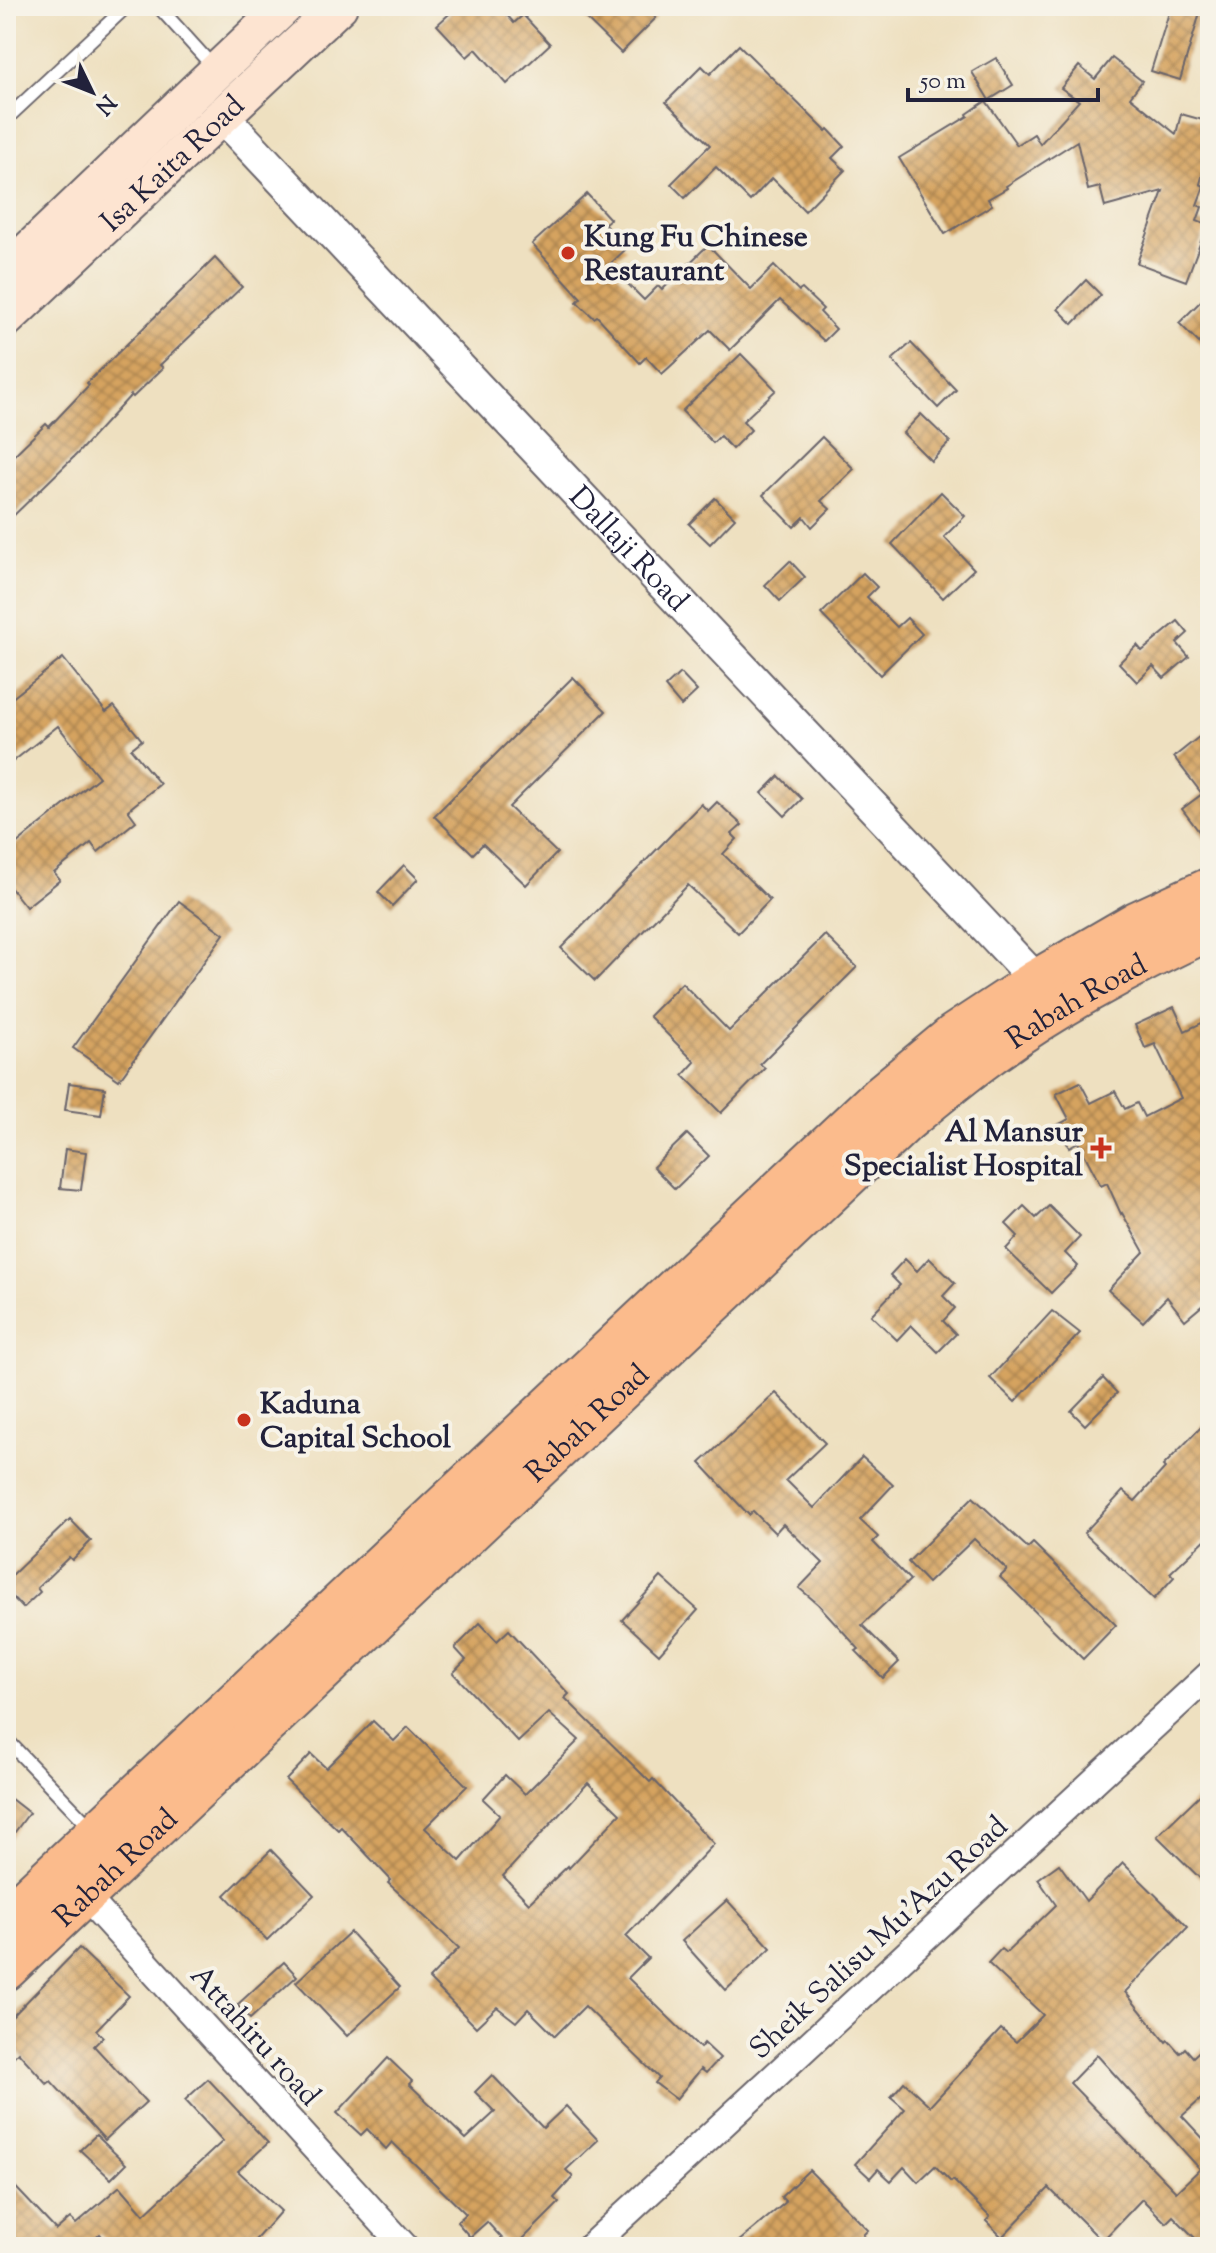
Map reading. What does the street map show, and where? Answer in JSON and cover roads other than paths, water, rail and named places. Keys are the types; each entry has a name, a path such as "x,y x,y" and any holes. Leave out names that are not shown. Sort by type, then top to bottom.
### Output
{"main road":[{"name":"Isa Kaita Road","path":"6,272 285,6"},
{"name":"Isa Kaita Road","path":"6,319 339,6"},
{"name":"Rabah Road","path":"6,1917 878,1097 954,1034 1036,980 1136,922 1210,888"},
{"name":"Rabah Road","path":"6,1970 906,1122 980,1063 1062,1008 1165,950 1210,930"}],"street":[{"name":"Dallaji Road","path":"222,116 1036,980"},
{"name":"Sheik Salisu Mu'Azu Road","path":"590,2247 1210,1674"},
{"name":"Attahiru road","path":"58,1867 405,2247"}],"lane":[{"path":"6,119 127,6"},
{"path":"158,6 218,71"},
{"path":"6,1739 95,1832"}],"place":[{"name":"Kung Fu Chinese Restaurant","path":"568,253"},
{"name":"Al Mansur Specialist Hospital","path":"1101,1148"},
{"name":"Kaduna Capital School","path":"244,1420"}]}
